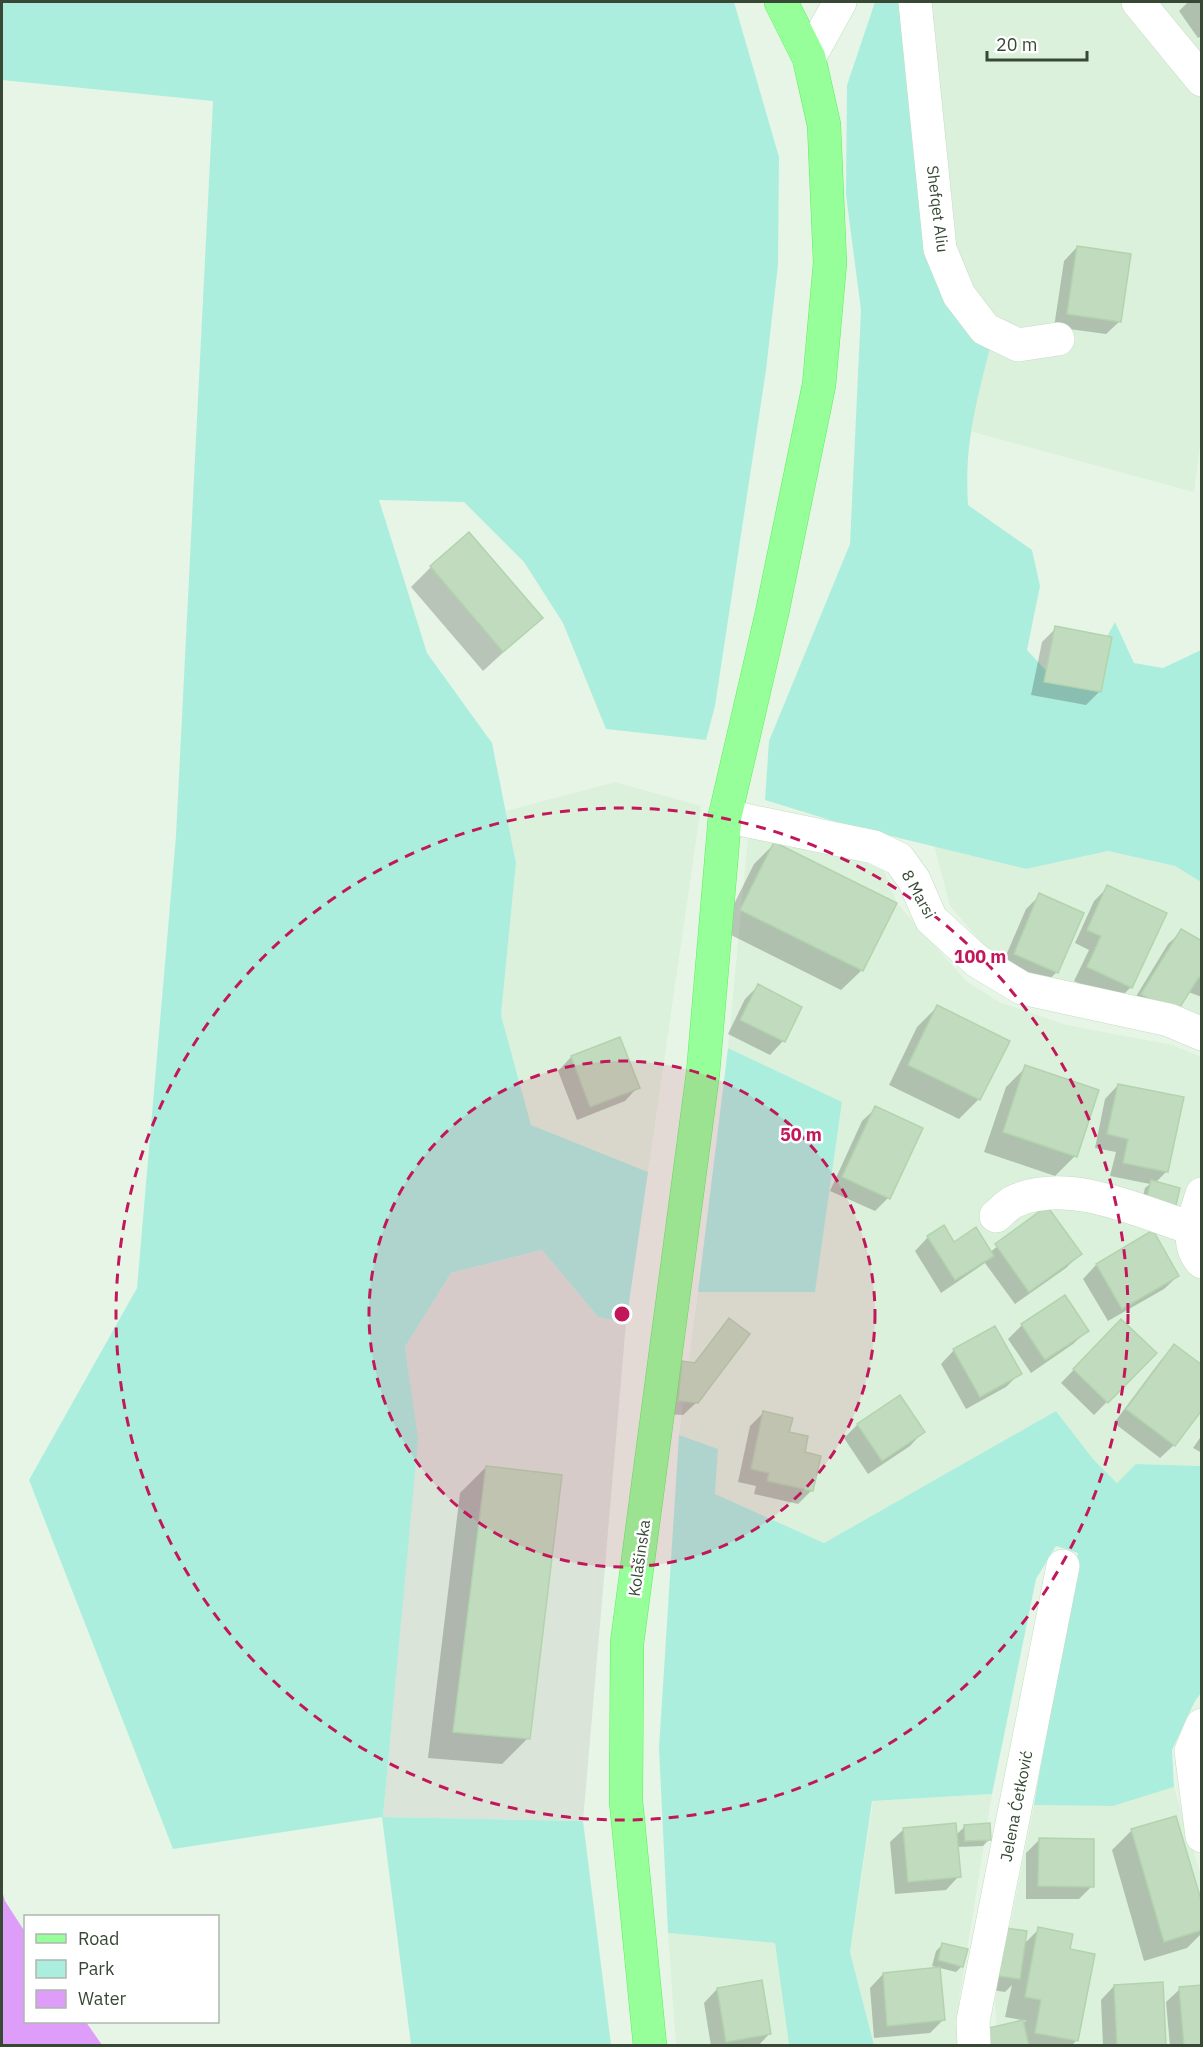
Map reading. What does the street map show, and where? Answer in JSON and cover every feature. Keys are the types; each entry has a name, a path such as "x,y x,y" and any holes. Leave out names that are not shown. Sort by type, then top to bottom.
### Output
{"main road":[{"name":"Kolašinska","path":"650,2046 626,1801 627,1643 704,1074 725,816 772,613 819,385 830,263 824,125 809,58 781,2"}],"street":[{"path":"809,58 840,2"},
{"name":"Shefqet Aliu","path":"915,2 939,249 959,295 985,329 1018,345 1058,339"},
{"path":"1138,2 1197,68"},
{"name":"8 Marsi","path":"725,816 874,846 899,859 914,880 931,919 977,961 1022,988 1169,1020 1202,1034"},
{"path":"996,1216 1013,1201 1052,1191 1085,1195 1191,1228"},
{"path":"1202,1194 1191,1228 1195,1255 1202,1262"},
{"name":"Jelena Ćetković","path":"974,2046 973,2021 1063,1566"},
{"path":"1202,1725 1191,1751 1202,1836"}],"shaded area":[{"path":"913,2 1201,2 1202,430 1194,492 969,431 992,340 934,253"},
{"path":"615,782 701,806 648,1172 531,1125 501,1015 516,863 506,811"},
{"path":"748,838 850,856 884,871 897,903 966,981 999,1002 1066,1025 1173,1045 1201,1057 1201,1466 1136,1464 1117,1483 1093,1459 1056,1411 824,1543 715,1494 718,1449 679,1435 698,1292 815,1292 842,1102 728,1048"},
{"path":"934,845 1026,869 1108,851 1175,866 1201,882 1201,1024 1022,978 984,946 950,906"},
{"path":"542,1250 598,1317 626,1323 583,1821 383,1817 417,1439 405,1347 451,1273"},
{"path":"1174,1787 1201,1876 1201,2045 997,2046 995,2002 1034,1805 1113,1806"},
{"path":"992,1794 959,2001 959,2045 874,2045 850,1952 873,1801"},
{"path":"668,1933 775,1943 789,2045 676,2045"}],"green space":[{"path":"2,2 734,2 779,157 778,265 766,370 715,706 706,740 606,729 563,623 524,562 464,502 379,500 427,653 492,743 516,863 501,1015 531,1125 648,1172 626,1323 598,1317 542,1250 451,1273 405,1347 418,1439 383,1817 583,1821 611,2045 411,2045 382,1817 173,1849 29,1480 137,1288 176,836 213,101 2,80"},
{"path":"875,2 913,2 934,253 992,340 970,441 968,505 1032,550 1040,586 1027,650 1054,679 1086,674 1115,622 1134,663 1163,668 1201,650 1201,882 1175,866 1108,851 1026,869 846,825 765,800 769,741 850,544 861,310 846,195 847,85"},
{"path":"728,1048 842,1102 815,1292 698,1292"},
{"path":"1056,1411 1093,1459 1117,1483 1136,1464 1201,1466 1201,1693 1172,1750 1174,1787 1113,1806 1034,1805 1078,1553 1056,1546 1036,1579 992,1794 872,1801 850,1952 874,2045 789,2045 775,1943 668,1933 659,1748 679,1435 718,1449 715,1494 824,1543"}],"water":[{"path":"2,1891 5,1901 24,1930 24,2023 87,2023 102,2045 2,2045"}],"building":[{"path":"1077,246 1131,254 1121,322 1067,314"},
{"path":"469,532 543,618 503,652 430,566"},
{"path":"1055,626 1112,637 1101,692 1044,682"},
{"path":"774,842 897,903 863,971 740,910"},
{"path":"1107,885 1167,913 1132,988 1087,967 1101,936 1087,930"},
{"path":"1039,893 1084,913 1058,973 1014,954"},
{"path":"1181,929 1202,941 1202,979 1199,977 1175,1015 1141,994"},
{"path":"758,984 802,1007 785,1042 740,1020"},
{"path":"937,1005 1010,1041 980,1100 908,1065"},
{"path":"620,1037 640,1088 590,1107 571,1056"},
{"path":"1025,1065 1099,1090 1077,1157 1003,1132"},
{"path":"1118,1084 1184,1097 1168,1172 1123,1163 1128,1139 1107,1134"},
{"path":"875,1106 923,1128 890,1199 842,1177"},
{"path":"1151,1180 1180,1188 1175,1209 1146,1202"},
{"path":"1047,1206 1082,1254 1029,1292 995,1244"},
{"path":"944,1225 954,1242 976,1227 994,1256 955,1280 927,1236"},
{"path":"1153,1230 1179,1276 1122,1309 1096,1264"},
{"path":"1065,1295 1089,1331 1045,1360 1021,1324"},
{"path":"729,1318 750,1334 698,1403 678,1401 682,1361 695,1363"},
{"path":"1121,1319 1157,1353 1108,1403 1073,1369"},
{"path":"995,1326 1022,1374 980,1397 953,1349"},
{"path":"1174,1344 1202,1365 1202,1410 1175,1446 1126,1409"},
{"path":"900,1395 925,1432 882,1461 857,1424"},
{"path":"763,1411 793,1418 789,1432 808,1436 805,1452 821,1456 813,1491 767,1481 769,1473 751,1469"},
{"path":"486,1466 562,1475 530,1739 453,1732"},
{"path":"1176,1816 1202,1903 1202,1930 1164,1942 1131,1829"},
{"path":"956,1823 961,1877 908,1882 903,1828"},
{"path":"990,1823 991,1840 965,1841 964,1825"},
{"path":"1039,1838 1094,1839 1094,1887 1038,1886"},
{"path":"1000,1927 1027,1931 1020,1979 993,1975"},
{"path":"1038,1927 1073,1934 1070,1949 1095,1954 1078,2041 1035,2033 1041,2000 1025,1997"},
{"path":"942,1943 968,1949 963,1967 938,1960"},
{"path":"940,1967 945,2020 887,2026 883,1973"},
{"path":"762,1980 771,2034 726,2042 717,1988"},
{"path":"1163,1982 1166,2046 1117,2046 1114,1985"},
{"path":"1202,1985 1202,2046 1184,2046 1179,1987"},
{"path":"1023,2020 1029,2046 988,2046 984,2029"}]}
